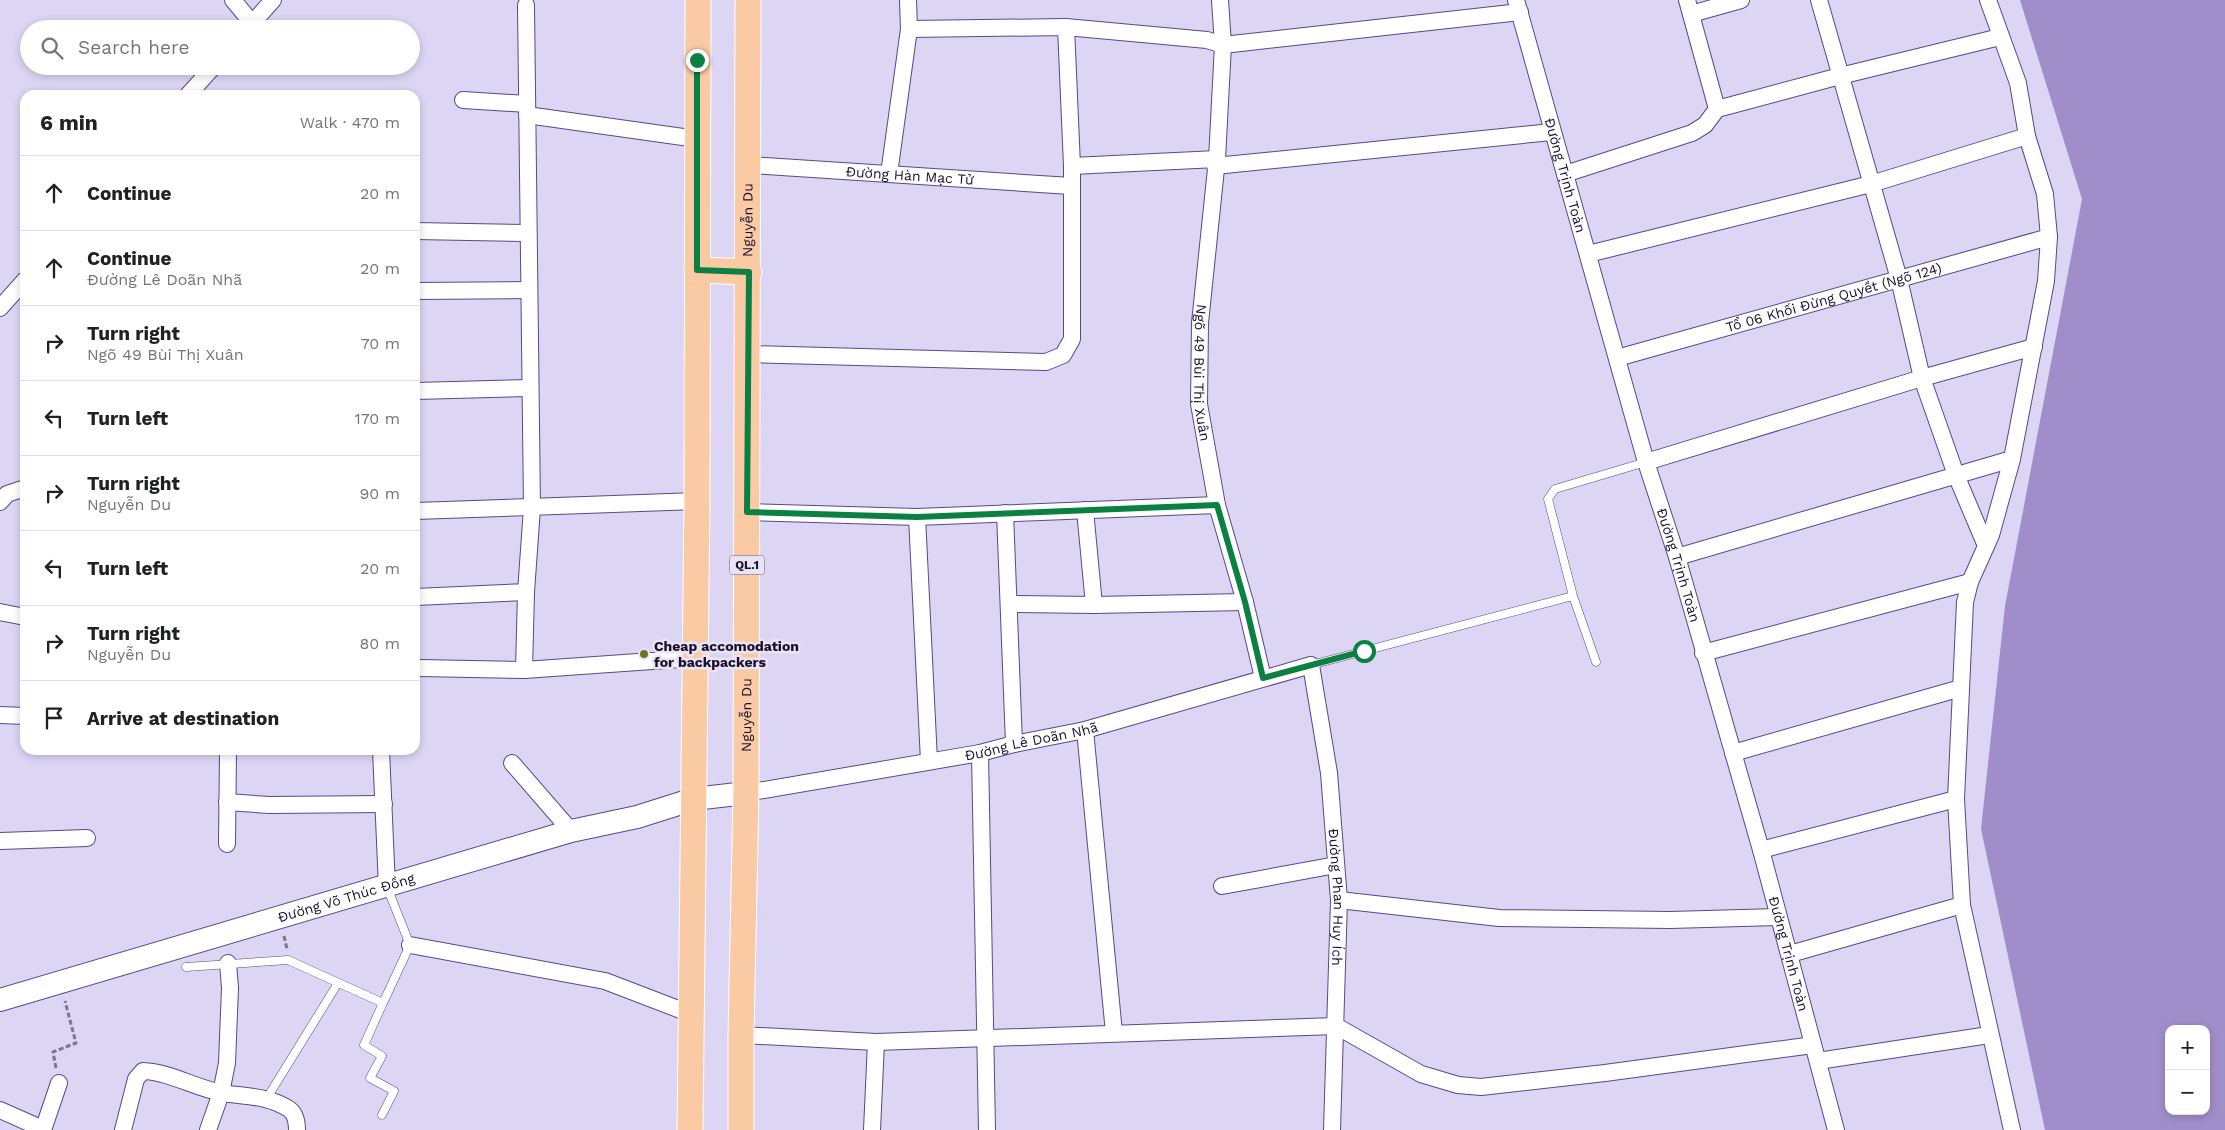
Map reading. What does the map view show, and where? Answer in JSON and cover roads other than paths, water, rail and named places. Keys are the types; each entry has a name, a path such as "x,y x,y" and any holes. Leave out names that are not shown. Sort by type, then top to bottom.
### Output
{"main road":[{"path":"690,1130 697,501 698,0"},
{"name":"Nguyễn Du","path":"744,1130 741,1035 746,793 749,272 748,0"},
{"path":"697,270 749,272"}],"street":[{"path":"233,0 245,20"},
{"path":"254,20 272,0"},
{"path":"889,174 909,29 908,0"},
{"name":"Ngõ 49 Bùi Thị Xuân","path":"1220,0 1223,45 1216,162 1200,323 1198,373 1204,437 1217,505 1245,602 1263,678"},
{"path":"1716,109 1689,7 1741,0"},
{"path":"1819,0 1899,279 1922,378 1956,475 1986,546"},
{"path":"1988,0 2018,83 2027,136 2045,194 2049,237 2046,281 2012,458 1986,546 1970,582 1965,602 1956,799 1962,905 1989,1036 2012,1130"},
{"path":"524,670 526,592 532,508 529,388 526,5"},
{"path":"909,29 1066,27 1207,40 1223,45 1518,6"},
{"name":"Đường Trịnh Toàn","path":"1518,6 1646,462 1677,557 1761,850 1836,1130"},
{"path":"748,354 1046,362 1055,360 1063,355 1072,339 1072,166 1066,27"},
{"path":"1565,174 1692,133 1704,125 1716,109 1840,76 2000,37"},
{"path":"192,90 206,75"},
{"path":"463,100 527,109 697,139"},
{"path":"1072,166 1216,162 1552,132"},
{"path":"1588,254 1871,184 2027,136"},
{"name":"Đường Hàn Mạc Tử","path":"749,165 1071,186"},
{"path":"420,231 528,234"},
{"name":"Tổ 06 Khối Đừng Quyềt (Ngõ 124)","path":"1617,358 2049,237"},
{"path":"0,308 20,286"},
{"path":"420,291 528,290"},
{"path":"1646,462 1922,378 2034,347"},
{"path":"420,391 529,388"},
{"path":"1677,557 2012,458"},
{"path":"0,502 7,494 20,490"},
{"path":"420,511 697,501"},
{"path":"747,512 917,517 1217,505"},
{"path":"1085,510 1094,605"},
{"path":"1005,513 1014,744"},
{"path":"917,517 929,761"},
{"path":"1703,653 1970,582"},
{"path":"420,597 526,592"},
{"path":"1008,604 1094,605 1245,602"},
{"path":"0,612 20,616"},
{"path":"420,668 524,670 695,658"},
{"name":"Đường Lê Doãn Nhã","path":"746,793 980,753 1014,744 1085,730 1311,665"},
{"name":"Đường Phan Huy Ích","path":"1311,665 1329,773 1339,900 1332,1130"},
{"path":"1733,753 1961,688"},
{"path":"0,715 20,716"},
{"path":"1085,730 1114,1033"},
{"path":"980,753 987,1038 987,1130"},
{"path":"227,844 228,755"},
{"path":"381,755 387,887"},
{"path":"512,763 570,831"},
{"name":"Đường Võ Thúc Đồng","path":"0,1000 387,887 570,831 637,817 694,799 746,793"},
{"path":"1761,850 1956,799"},
{"path":"227,802 384,804"},
{"path":"0,841 87,838"},
{"path":"1222,886 1336,865"},
{"path":"1339,900 1499,918 1670,920 1778,917"},
{"path":"1790,954 1962,905"},
{"path":"410,945 605,981 691,1014"},
{"path":"208,1130 221,1093 227,1063 230,988 228,963"},
{"path":"741,1035 876,1042 1336,1026 1421,1074 1458,1085 1481,1087 1605,1073 1989,1036"},
{"path":"872,1130 876,1042"},
{"path":"123,1130 136,1079 143,1072 155,1072 221,1093 267,1098 291,1110 297,1120 297,1130"},
{"path":"0,1110 43,1130 59,1083"}],"lane":[{"path":"1596,662 1574,596 1548,503 1550,494 1555,489 1646,462"},
{"path":"1311,665 1574,596"},
{"path":"382,1115 394,1092 370,1078 382,1056 364,1045 410,945 387,887"},
{"path":"186,967 288,960 383,1003"},
{"path":"267,1098 338,983"}],"place":[{"name":"Cheap accomodation for backpackers","path":"644,654"}]}
